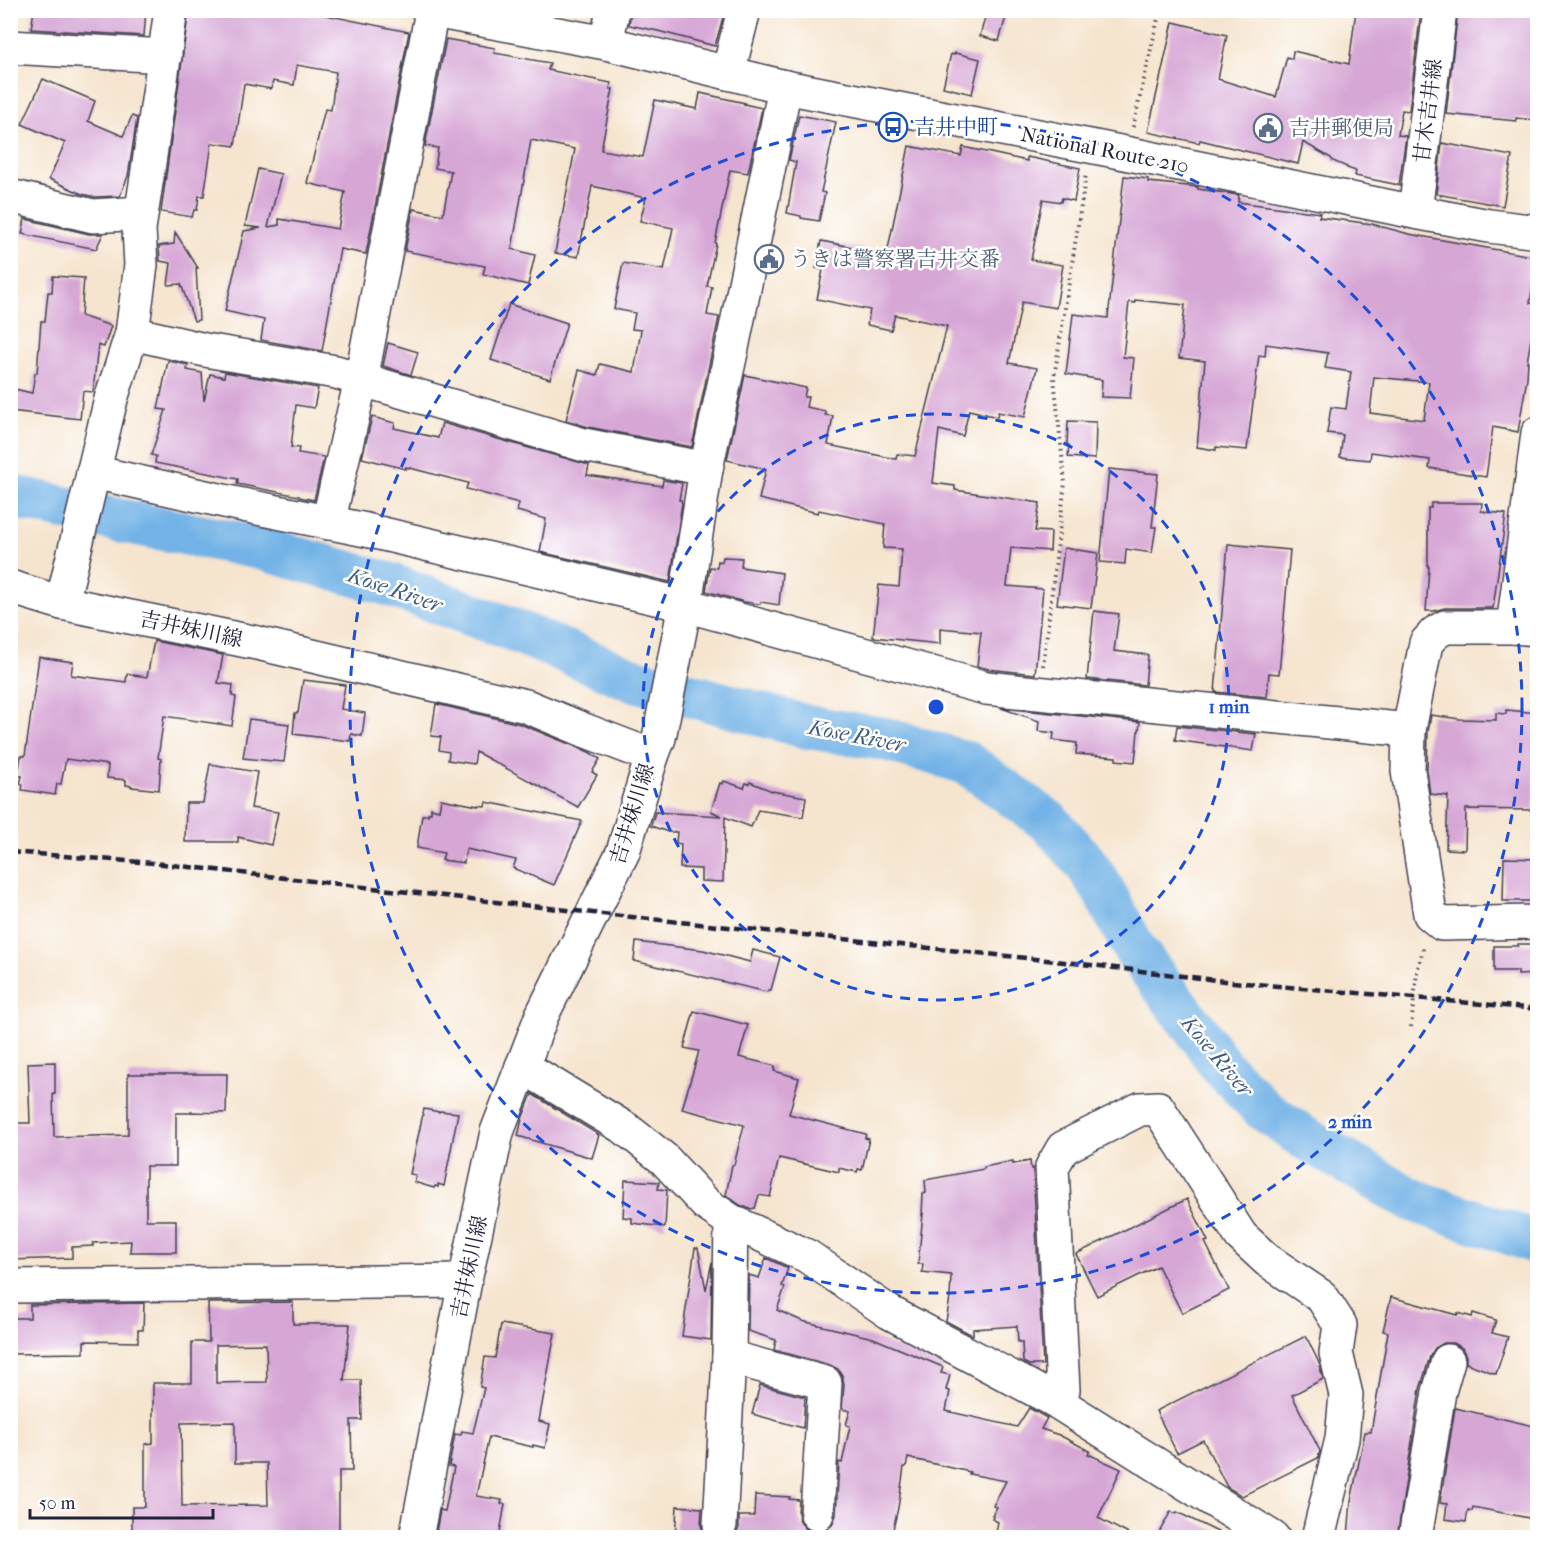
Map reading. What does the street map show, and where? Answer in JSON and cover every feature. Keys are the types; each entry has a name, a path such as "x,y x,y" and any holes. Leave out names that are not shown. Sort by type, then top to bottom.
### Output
{"main road":[{"path":"63,596 111,399 132,333 141,265 139,229 171,10"},
{"path":"606,43 613,10"},
{"path":"728,73 744,10"},
{"name":"甘木吉井線","path":"1415,212 1440,10"},
{"path":"328,523 361,380 430,11"},
{"name":"National Route 210","path":"430,11 606,43 785,87 1415,212 1489,226 1538,232"},
{"path":"10,47 165,56"},
{"path":"656,747 683,612 706,469 785,87"},
{"path":"10,195 93,216 141,213"},
{"path":"132,333 206,350 336,372 584,445 706,469"},
{"path":"1538,433 1525,628 1445,627 1435,633 1426,643 1409,730 1408,771 1430,914 1442,924 1538,922"},
{"path":"92,474 328,523 986,688 1409,730"},
{"name":"吉井妹川線","path":"10,587 63,596 526,706 584,730 656,747 623,852 542,1015 497,1132 465,1281 416,1538"},
{"path":"522,1066 626,1129 664,1159 706,1204 731,1221 807,1256 889,1312 1054,1400 1273,1538"},
{"path":"1054,1400 1063,1390 1052,1167 1063,1148 1140,1109 1158,1108 1241,1236 1267,1260 1322,1297 1340,1325 1336,1353 1346,1395 1342,1439 1318,1538"},
{"path":"720,1525 729,1358 731,1221"},
{"path":"10,1286 465,1281"},
{"path":"729,1358 825,1383 817,1514"},
{"path":"1415,1538 1439,1392 1448,1361"}],"path":[{"path":"1127,154 1160,10"},
{"path":"1040,693 1065,483 1054,378 1091,147"},
{"path":"1411,1027 1416,981 1424,945 1442,924"}],"building":[{"path":"34,10 146,10 144,36 31,29"},
{"path":"189,10 301,10 409,32 366,254 340,249 322,351 261,340 264,320 225,311 244,231 261,228 245,226 258,169 281,174 268,227 279,225 279,219 338,229 345,192 307,183 325,109 331,110 336,72 297,65 294,85 273,81 271,89 244,84 235,146 212,143 204,196 199,196 197,210 194,210 192,217 161,212"},
{"path":"631,10 725,10 715,46 629,25"},
{"path":"987,10 1008,10 999,41 980,36"},
{"path":"1356,10 1421,10 1409,111 1402,110 1398,135 1406,136 1399,185 1355,176 1356,171 1333,161 1303,142 1298,164 1200,140 1199,143 1148,132 1173,22 1227,35 1218,79 1276,97 1287,57 1292,59 1293,51 1349,64"},
{"path":"1458,10 1538,10 1538,73 1533,120 1516,118 1516,121 1446,114"},
{"path":"446,39 495,48 494,53 550,63 548,70 611,83 610,89 613,89 601,150 643,157 655,100 697,109 700,93 762,108 748,173 730,170 707,286 712,287 707,315 719,317 692,447 588,427 566,420 579,370 597,375 600,364 634,372 641,330 632,329 635,313 614,309 623,263 664,270 673,228 640,221 646,198 592,186 578,257 555,253 575,149 531,140 512,249 535,255 528,285 483,274 485,266 405,251 413,209 443,215 451,171 435,168 438,148 425,146"},
{"path":"951,54 980,59 972,94 943,87"},
{"path":"43,79 95,101 88,121 123,136 132,116 137,118 128,176 120,196 95,197 82,194 49,179 65,143 22,124"},
{"path":"799,115 836,122 821,192 825,193 819,221 787,213 796,162 789,160"},
{"path":"1442,143 1512,156 1503,206 1436,194"},
{"path":"909,146 961,156 963,147 1027,161 1027,157 1080,168 1074,201 1062,198 1061,202 1043,199 1031,260 1063,265 1056,308 1022,302 1009,363 1037,368 1025,417 998,412 997,417 969,410 963,436 939,430 933,483 955,486 955,490 1040,503 1035,531 1051,532 1050,551 1011,548 1007,586 1043,589 1035,674 977,666 981,632 940,628 940,644 873,637 879,585 899,587 902,549 883,548 885,524 819,510 818,513 759,499 766,469 727,460 745,375 806,388 804,397 808,397 806,407 825,411 825,415 833,416 828,445 896,459 897,454 915,456 947,326 895,315 891,330 867,325 870,310 817,299 823,270 816,268 821,241 887,254"},
{"path":"1124,176 1148,179 1148,182 1198,187 1198,189 1239,195 1238,202 1320,213 1319,217 1372,224 1409,234 1537,257 1530,303 1537,304 1518,432 1493,427 1486,477 1429,468 1430,460 1371,452 1370,460 1340,457 1343,435 1327,433 1331,407 1346,409 1351,372 1325,368 1328,353 1266,344 1265,356 1259,355 1247,450 1216,447 1216,450 1197,447 1205,361 1179,358 1185,305 1135,300 1135,303 1129,302 1123,357 1134,358 1130,398 1101,397 1102,380 1066,374 1073,314 1108,318","holes":["1374,377 1429,382 1424,420 1370,413"]},
{"path":"25,219 89,234 103,234 96,249 22,234"},
{"path":"175,232 198,268 196,268 199,320 194,321 181,284 168,285 171,263 160,261 159,246 174,244"},
{"path":"53,276 84,278 81,316 111,326 104,347 98,345 93,392 83,391 80,419 10,411 10,388 32,393 35,373 37,373 41,321 45,321 48,292 52,292"},
{"path":"509,304 567,323 550,379 491,360"},
{"path":"388,343 418,352 411,375 383,366"},
{"path":"168,361 188,365 187,370 202,373 204,401 210,374 224,377 225,372 318,388 314,408 296,405 291,447 299,448 298,453 324,457 314,500 237,484 238,479 155,463 156,456 151,455 166,410 158,409"},
{"path":"372,417 395,423 394,428 438,438 442,423 589,465 587,475 662,486 663,480 682,483 679,500 682,503 670,582 540,552 546,519 517,511 519,503 466,489 468,483 362,458"},
{"path":"1068,421 1096,422 1095,459 1068,457"},
{"path":"1109,469 1158,474 1152,527 1156,527 1152,553 1126,549 1125,564 1100,562"},
{"path":"1431,503 1482,503 1481,511 1506,514 1493,608 1445,608 1426,611 1429,567 1428,508 1431,508"},
{"path":"1228,544 1290,550 1279,674 1269,673 1267,697 1215,692"},
{"path":"1064,548 1098,553 1091,608 1057,604"},
{"path":"723,557 742,558 741,567 782,573 779,605 744,602 706,591 710,567 717,568 718,561 722,562"},
{"path":"1094,611 1119,614 1114,651 1148,655 1145,685 1087,679"},
{"path":"154,641 223,655 218,683 233,685 232,696 236,697 232,726 164,716 158,758 161,759 159,790 132,787 126,785 126,780 107,778 108,765 66,759 61,784 57,784 55,795 22,790 23,785 20,784 22,776 18,776 21,756 25,756 39,657 73,662 71,675 126,682 127,674 147,677"},
{"path":"303,680 345,685 341,709 365,713 362,736 351,734 350,741 293,734 295,713 298,713"},
{"path":"436,704 520,724 589,752 600,759 592,772 597,775 578,807 476,752 474,764 448,760 449,752 439,750 441,737 431,736"},
{"path":"1001,708 1140,722 1135,762 1116,760 1116,757 1076,754 1077,743 1053,740 1054,733 1038,731 1039,721"},
{"path":"1506,710 1538,713 1538,763 1535,763 1534,810 1466,809 1465,850 1446,849 1448,796 1430,794 1427,770 1431,715 1496,720 1496,713 1506,714"},
{"path":"249,719 289,724 284,762 243,758"},
{"path":"1177,726 1256,734 1253,751 1175,740"},
{"path":"210,764 257,772 251,808 278,812 271,845 238,837 238,842 185,842 186,803 203,803"},
{"path":"724,781 744,788 746,783 750,782 772,791 806,797 803,817 758,810 751,827 725,817 723,882 701,881 701,869 680,868 681,844 676,843 677,832 668,832 651,826 655,812 722,816 711,811 720,783 723,784"},
{"path":"441,799 478,806 485,806 486,802 582,821 554,885 513,868 516,860 466,849 464,863 442,860 444,853 417,848 422,815 431,813 431,808 439,810"},
{"path":"1504,858 1538,859 1538,901 1503,901"},
{"path":"636,942 703,950 750,962 753,950 780,957 771,990 767,992 634,961"},
{"path":"1518,944 1538,944 1538,974 1518,975 1518,971 1494,971 1494,946 1518,946"},
{"path":"694,1011 748,1025 739,1057 775,1066 774,1071 799,1078 789,1114 866,1134 865,1138 869,1139 862,1170 858,1169 857,1172 839,1168 839,1172 779,1158 770,1197 759,1195 755,1208 750,1209 740,1205 726,1195 744,1125 682,1109 699,1051 684,1048"},
{"path":"55,1062 54,1137 128,1135 128,1074 227,1074 226,1113 176,1113 176,1166 146,1166 146,1220 176,1220 176,1252 130,1252 131,1241 93,1243 93,1246 72,1247 72,1258 10,1260 10,1123 30,1123 28,1063"},
{"path":"532,1094 599,1135 592,1158 518,1136"},
{"path":"424,1109 458,1113 444,1186 438,1184 438,1187 434,1188 414,1182 416,1175 410,1174"},
{"path":"1013,1161 1013,1164 1030,1161 1031,1169 1033,1168 1043,1365 1029,1365 1023,1362 1022,1342 1018,1342 1017,1326 973,1329 972,1335 946,1321 951,1275 922,1272 923,1264 918,1264 923,1194 926,1193 925,1180"},
{"path":"625,1180 659,1182 658,1189 667,1190 665,1227 632,1223 632,1218 623,1217"},
{"path":"1187,1199 1229,1290 1182,1313 1158,1266 1097,1296 1076,1254"},
{"path":"695,1248 698,1248 706,1290 712,1262 711,1340 682,1336"},
{"path":"766,1258 788,1268 782,1286 785,1287 777,1310 802,1321 873,1338 943,1367 941,1373 950,1375 946,1390 950,1391 946,1411 1017,1427 1029,1408 1047,1418 1041,1429 1059,1435 1090,1451 1088,1454 1121,1469 1098,1518 1136,1538 995,1538 998,1522 992,1519 997,1507 993,1506 1006,1481 908,1458 906,1467 904,1467 891,1538 733,1538 739,1527 739,1516 754,1516 755,1495 790,1497 789,1499 799,1500 800,1522 807,1530 815,1533 825,1531 832,1525 836,1515 839,1462 842,1463 850,1426 846,1425 850,1411 842,1409 844,1384 838,1369 774,1350 776,1340 748,1331 749,1275 759,1278"},
{"path":"1391,1297 1457,1315 1458,1313 1472,1317 1473,1313 1496,1320 1492,1333 1508,1337 1496,1374 1466,1363 1466,1356 1462,1348 1454,1343 1444,1343 1435,1348 1430,1356 1420,1389 1397,1538 1349,1538 1351,1501 1365,1432 1371,1432 1388,1332 1383,1331"},
{"path":"293,1302 293,1324 350,1324 344,1380 361,1380 362,1420 351,1420 352,1471 339,1471 339,1534 226,1535 195,1538 132,1537 132,1507 145,1507 145,1444 153,1443 153,1383 192,1383 192,1342 209,1342 208,1303","holes":["266,1344 267,1382 216,1383 216,1345","235,1422 235,1463 267,1463 268,1505 182,1506 181,1423"]},
{"path":"144,1303 143,1330 138,1330 138,1342 84,1341 84,1353 11,1354 11,1318 30,1318 30,1305"},
{"path":"501,1324 555,1333 539,1421 550,1424 545,1448 489,1437 476,1496 502,1500 501,1504 505,1504 499,1538 435,1538 440,1510 445,1511 454,1467 449,1466 455,1434 461,1435 462,1431 473,1433 484,1388 480,1387 485,1357 495,1358"},
{"path":"1306,1336 1319,1363 1323,1379 1292,1395 1320,1451 1318,1458 1242,1496 1227,1487 1203,1440 1177,1453 1156,1411"},
{"path":"760,1385 805,1397 803,1428 752,1414"},
{"path":"1455,1408 1538,1427 1538,1478 1529,1518 1473,1507 1472,1511 1468,1510 1466,1522 1445,1519 1447,1504 1440,1503"},
{"path":"677,1506 702,1508 701,1525 707,1538 675,1538"},
{"path":"1171,1511 1175,1514 1177,1512 1230,1538 1156,1538"}],"waterway":[{"name":"Kose River","path":"10,496 260,548 385,583 506,627 631,679 807,727 885,739 967,763 1049,822 1084,861 1102,888 1135,950 1221,1066 1263,1109 1303,1137 1412,1200 1538,1244"}],"railway":[{"path":"10,852 154,863 1233,982 1538,1009"}],"place":[{"name":"吉井中町","path":"893,127"},
{"name":"吉井郵便局","path":"1268,128"},
{"name":"うきは警察署吉井交番","path":"769,259"}]}
